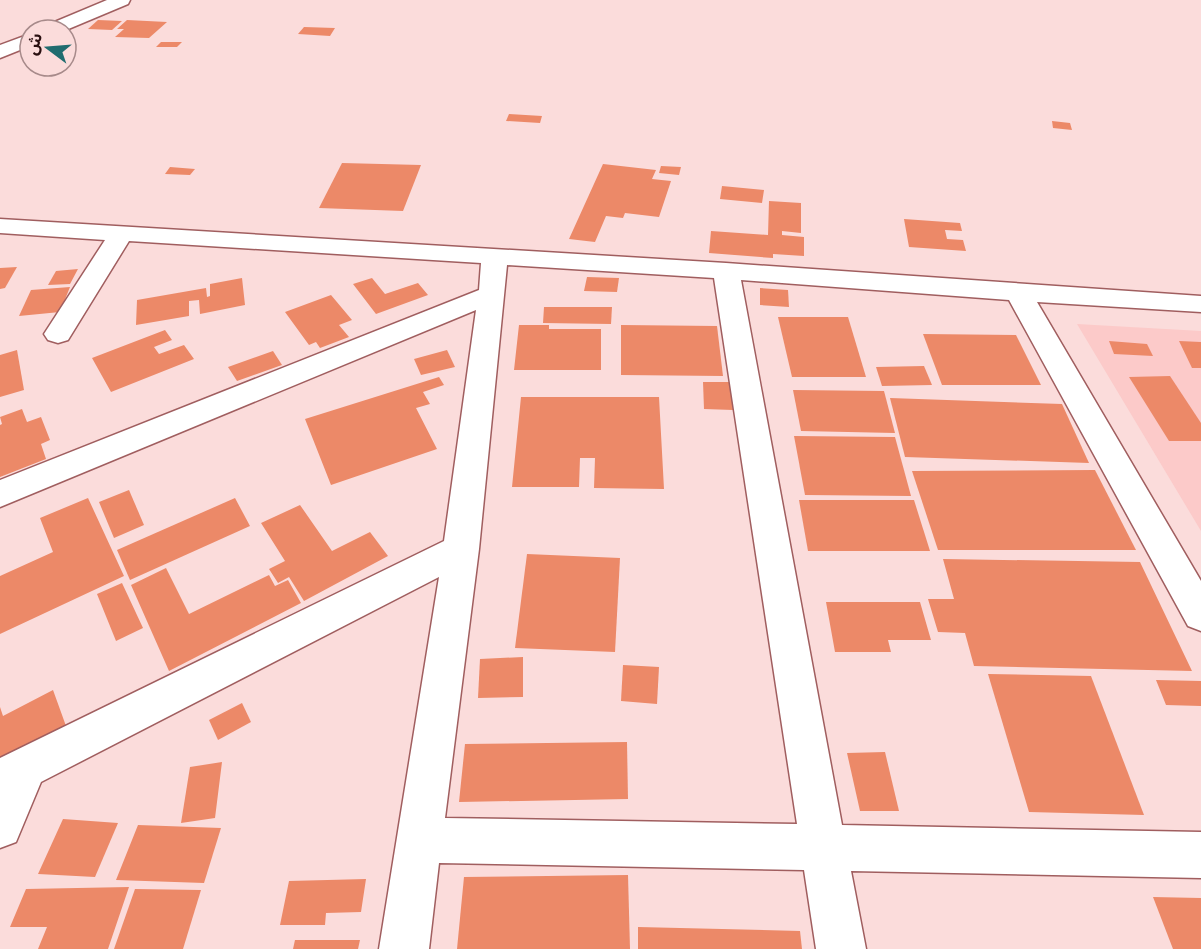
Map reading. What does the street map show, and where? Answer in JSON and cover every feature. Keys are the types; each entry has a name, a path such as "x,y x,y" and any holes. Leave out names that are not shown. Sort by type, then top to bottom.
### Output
{"street":[{"path":"78,19 122,0"},
{"path":"0,52 18,44"},
{"path":"0,226 726,271 1201,304"},
{"path":"58,334 103,260 122,234"},
{"path":"404,949 461,549 492,294 494,257"},
{"path":"726,271 841,949"},
{"path":"1018,293 1201,615"},
{"path":"0,494 492,294"},
{"path":"0,826 13,773 461,549"},
{"path":"418,840 1201,855"}],"shaded area":[{"path":"1077,324 1201,331 1201,531"}],"building":[{"path":"98,20 122,21 112,30 88,29"},
{"path":"127,20 167,22 149,38 115,37 124,29 117,29"},
{"path":"304,27 335,28 330,36 298,34"},
{"path":"161,42 182,42 177,47 156,47"},
{"path":"509,114 542,116 540,123 506,121"},
{"path":"1052,121 1070,123 1072,130 1053,128"},
{"path":"342,163 421,165 403,211 319,208"},
{"path":"603,164 656,170 652,179 671,181 659,217 625,213 623,218 606,216 595,242 569,239"},
{"path":"661,166 681,167 679,175 659,173"},
{"path":"170,167 195,169 190,175 165,174"},
{"path":"722,186 764,190 762,203 720,199"},
{"path":"769,201 801,203 801,233 782,231 782,235 804,237 804,256 773,254 773,258 709,253 711,231 768,235"},
{"path":"904,219 960,223 962,231 945,230 947,239 963,240 966,251 909,247"},
{"path":"17,267 5,288 0,289 0,268"},
{"path":"78,269 70,284 48,285 56,271"},
{"path":"587,277 619,278 617,292 584,291"},
{"path":"242,278 245,305 200,314 199,300 189,301 189,316 136,325 137,300 206,288 207,297 210,296 210,284"},
{"path":"372,278 385,294 418,283 428,295 376,314 353,284"},
{"path":"70,287 60,312 19,316 31,290"},
{"path":"760,288 788,290 789,307 760,305"},
{"path":"331,295 352,320 339,325 349,337 320,348 316,342 309,345 285,312"},
{"path":"544,307 612,307 611,324 543,323"},
{"path":"778,317 848,317 866,377 792,377"},
{"path":"519,325 549,325 549,329 601,329 601,370 514,370"},
{"path":"621,325 717,326 723,376 621,375"},
{"path":"165,330 172,340 154,347 159,354 184,345 194,359 111,392 92,358"},
{"path":"923,334 1016,335 1041,385 942,385"},
{"path":"1109,341 1147,344 1153,356 1114,354"},
{"path":"1179,341 1201,342 1201,368 1192,368"},
{"path":"17,350 24,390 0,397 0,355"},
{"path":"447,350 455,367 421,375 414,359"},
{"path":"273,351 282,365 237,381 228,367"},
{"path":"924,366 932,385 882,386 876,367"},
{"path":"1170,376 1201,423 1201,441 1169,441 1129,377"},
{"path":"439,377 444,385 423,392 430,404 416,408 437,449 331,485 305,419"},
{"path":"703,382 731,382 733,410 704,409"},
{"path":"793,390 884,391 895,433 801,431"},
{"path":"521,397 659,397 664,489 594,488 595,458 580,458 579,487 512,487"},
{"path":"890,398 1062,404 1089,463 905,457"},
{"path":"22,409 27,422 41,417 50,440 41,444 46,459 0,477 0,425 2,424 0,417"},
{"path":"794,436 895,437 911,496 805,495"},
{"path":"1095,470 1136,550 938,550 912,471"},
{"path":"129,490 144,525 114,538 99,502"},
{"path":"88,498 124,576 0,634 0,576 53,552 40,518"},
{"path":"235,498 250,526 130,580 117,550"},
{"path":"799,500 914,500 930,551 808,551"},
{"path":"300,505 332,551 370,532 388,556 304,601 289,577 278,583 269,569 285,561 261,523"},
{"path":"527,554 620,558 615,652 515,648"},
{"path":"943,559 1140,562 1192,671 974,666 965,633 938,632 928,599 954,599"},
{"path":"166,568 189,614 269,575 275,586 288,580 301,603 169,671 131,585"},
{"path":"122,583 143,628 116,641 97,594"},
{"path":"826,602 920,602 931,640 888,640 891,652 835,652"},
{"path":"523,657 523,697 478,698 480,659"},
{"path":"623,665 659,667 657,704 621,701"},
{"path":"988,674 1091,676 1144,815 1029,812"},
{"path":"1156,680 1201,681 1201,706 1166,705"},
{"path":"53,690 66,726 0,762 0,707 3,716"},
{"path":"242,703 251,722 218,740 209,720"},
{"path":"627,742 628,799 459,802 465,744"},
{"path":"885,752 899,811 860,811 847,753"},
{"path":"222,762 215,818 181,823 190,767"},
{"path":"63,819 118,823 95,877 38,874"},
{"path":"138,825 221,828 204,883 116,880"},
{"path":"628,875 630,949 457,949 464,877"},
{"path":"366,879 361,912 326,913 325,925 280,925 289,881"},
{"path":"129,887 108,949 38,949 47,927 10,927 26,889"},
{"path":"135,889 201,890 183,949 114,949"},
{"path":"1153,897 1201,898 1201,949 1173,949"},
{"path":"638,927 800,931 802,949 638,949"},
{"path":"295,940 360,940 358,949 293,949"}]}
